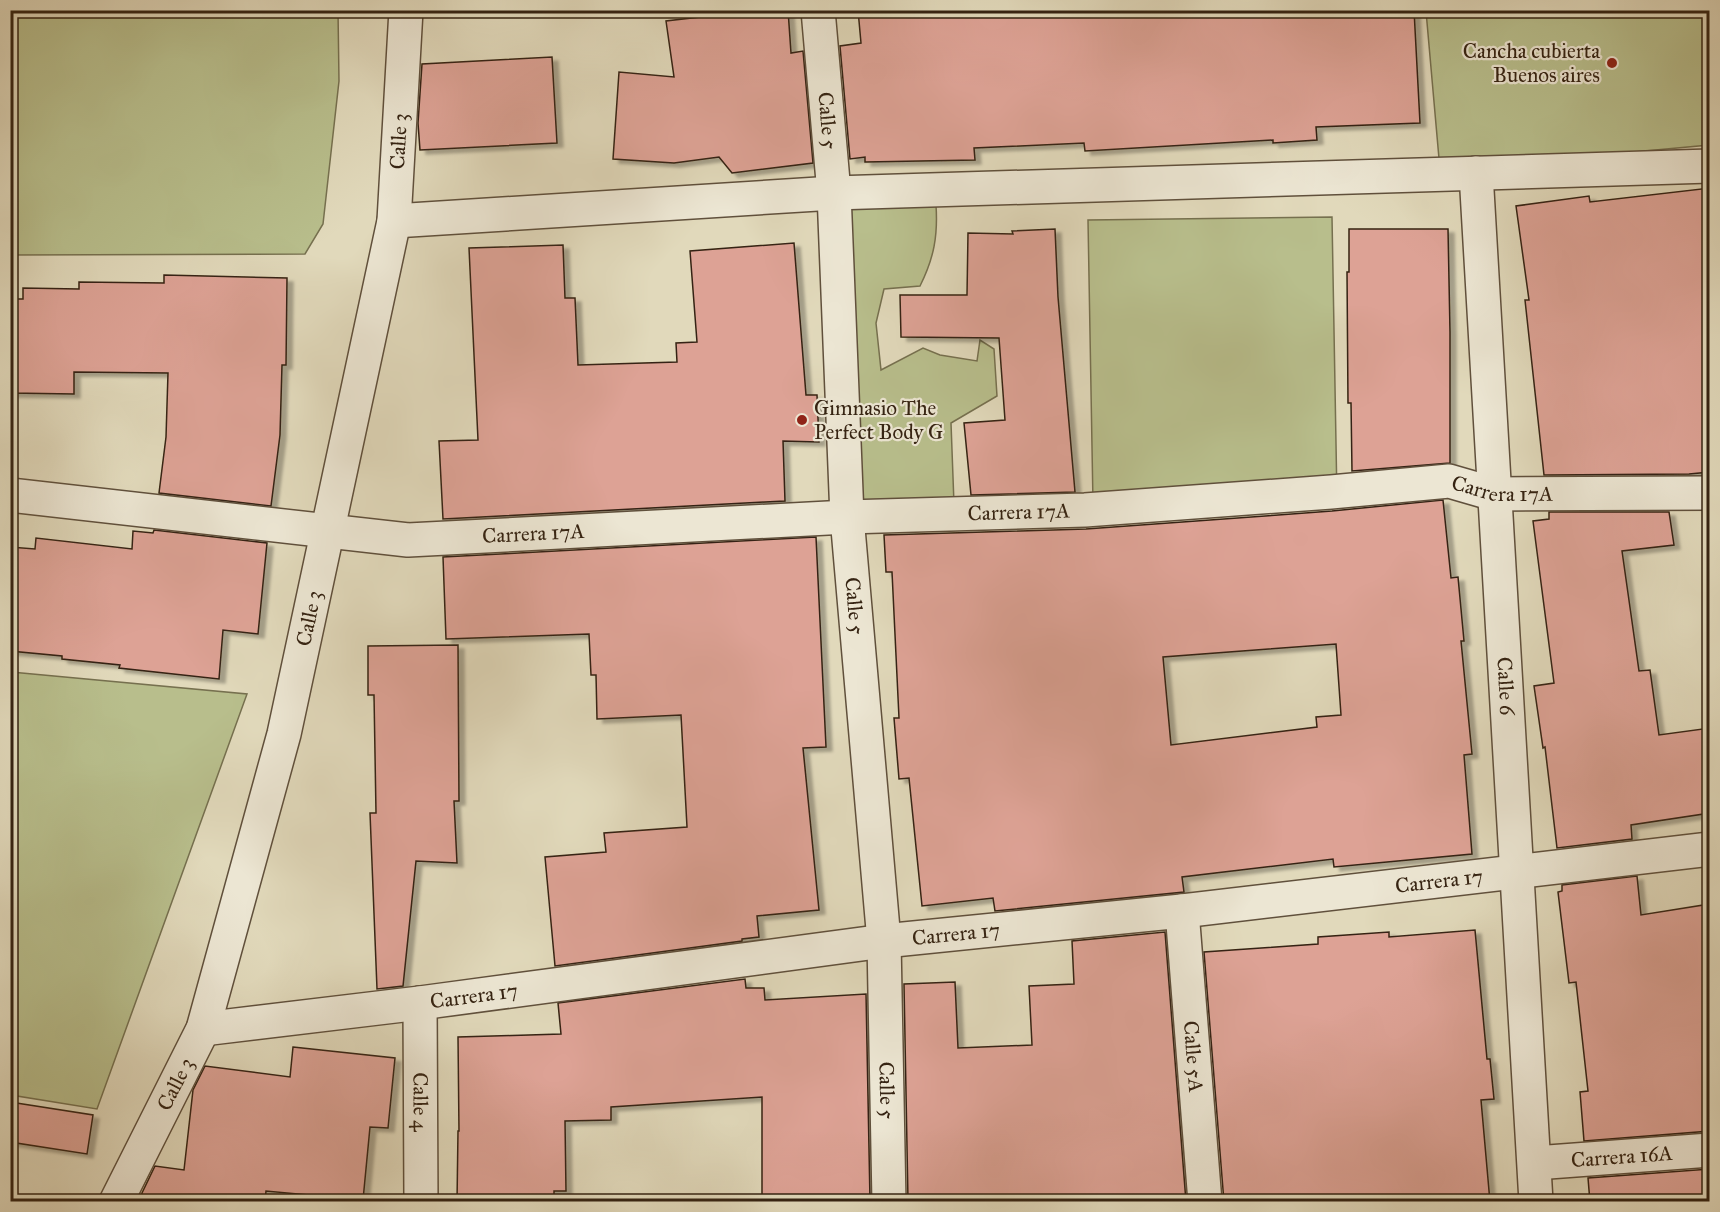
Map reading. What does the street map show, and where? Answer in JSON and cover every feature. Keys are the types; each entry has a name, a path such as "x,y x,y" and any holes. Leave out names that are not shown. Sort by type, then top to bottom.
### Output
{"street":[{"name":"Calle 3","path":"116,1202 203,1029 284,734 394,222 406,10"},
{"name":"Calle 5","path":"818,10 834,193 848,517 884,941 889,1202"},
{"path":"394,222 834,193 1710,165"},
{"name":"Calle 6","path":"1476,173 1536,1202"},
{"name":"Carrera 17A","path":"10,495 408,540 848,517 1085,510 1449,481 1494,494 1710,493"},
{"name":"Carrera 17","path":"203,1029 420,1003 884,941 1182,911 1710,849"},
{"name":"Calle 5A","path":"1182,911 1205,1202"},
{"name":"Calle 4","path":"420,1003 421,1202"},
{"name":"Carrera 16A","path":"1535,1163 1710,1150"}],"green space":[{"path":"10,11 338,11 339,81 323,224 305,254 11,255"},
{"path":"1426,11 1709,11 1709,145 1440,170"},
{"path":"936,205 934,247 920,286 884,289 876,323 881,370 923,348 940,355 977,361 980,340 994,349 997,396 951,423 954,504 860,508 847,208"},
{"path":"1332,217 1337,500 1093,503 1088,220"},
{"path":"11,672 247,694 97,1109 11,1095"}],"building":[{"path":"699,10 788,10 791,53 803,51 813,163 732,173 719,157 674,163 613,159 619,72 674,77 666,21 700,17"},
{"path":"858,10 1106,10 1106,17 1214,10 1414,10 1420,123 1316,127 1317,140 1273,143 1273,140 1085,151 1084,143 974,148 975,160 865,162 865,157 850,159 840,46 861,43"},
{"path":"552,57 557,143 420,150 418,123 422,64"},
{"path":"1710,188 1710,472 1544,475 1525,300 1529,300 1516,206 1589,196 1590,202"},
{"path":"1055,229 1058,297 1075,492 971,495 964,423 1005,420 999,338 901,337 900,295 967,295 968,233 1013,234 1012,231"},
{"path":"1349,229 1448,229 1450,463 1352,471 1351,403 1348,403"},
{"path":"794,243 806,395 817,395 819,442 783,441 785,501 443,519 439,441 478,440 469,248 563,245 565,298 575,298 578,365 677,362 676,343 697,342 690,251"},
{"path":"164,275 287,278 286,365 282,365 280,435 271,506 159,493 166,437 168,373 74,372 74,394 10,393 10,299 23,299 23,288 79,289 79,282 164,283"},
{"path":"1443,500 1451,578 1458,577 1464,641 1461,641 1472,754 1464,755 1472,854 1334,867 1333,859 1182,877 1184,892 995,911 993,898 922,906 909,778 899,779 894,718 899,718 892,572 886,572 884,535 1086,529 1332,511","holes":["1336,644 1341,715 1316,717 1317,727 1171,745 1163,657"]},
{"path":"1549,512 1669,512 1674,545 1622,551 1639,671 1650,670 1659,735 1710,728 1710,813 1631,825 1632,839 1557,848 1545,747 1543,748 1534,686 1554,683 1533,521 1549,519"},
{"path":"154,530 267,543 258,634 223,630 219,679 119,668 120,665 10,651 10,547 35,549 36,538 132,549 133,531 153,533"},
{"path":"816,537 826,747 803,748 819,910 757,916 759,937 742,939 742,941 555,966 545,857 606,852 604,833 687,827 681,715 597,719 596,675 591,675 589,634 446,639 443,557"},
{"path":"458,645 459,801 454,801 457,863 416,861 403,986 377,989 370,813 376,813 374,695 368,695 368,646"},
{"path":"1637,876 1641,915 1710,904 1710,1131 1584,1141 1580,1092 1588,1091 1576,982 1569,983 1558,892 1562,891 1562,885"},
{"path":"1475,930 1487,1059 1490,1059 1494,1099 1481,1100 1490,1202 1224,1202 1204,952 1318,944 1318,937 1389,932 1389,937"},
{"path":"1165,932 1186,1202 1066,1202 1066,1195 998,1197 998,1202 908,1200 904,984 955,982 958,1048 1032,1045 1029,986 1074,984 1072,941"},
{"path":"745,979 746,988 764,988 765,1000 866,994 870,1201 762,1202 762,1097 611,1107 611,1120 565,1121 566,1191 554,1191 554,1202 457,1202 458,1037 561,1034 558,1003"},
{"path":"293,1047 395,1058 388,1128 370,1127 363,1200 266,1191 265,1202 141,1202 142,1193 155,1166 184,1170 193,1090 205,1066 290,1077"},
{"path":"10,1102 93,1115 87,1154 10,1142"},
{"path":"1710,1169 1710,1202 1590,1202 1588,1178"}],"place":[{"name":"Cancha cubierta Buenos aires","path":"1612,63"},
{"name":"Gimnasio The Perfect Body G","path":"802,420"}]}
